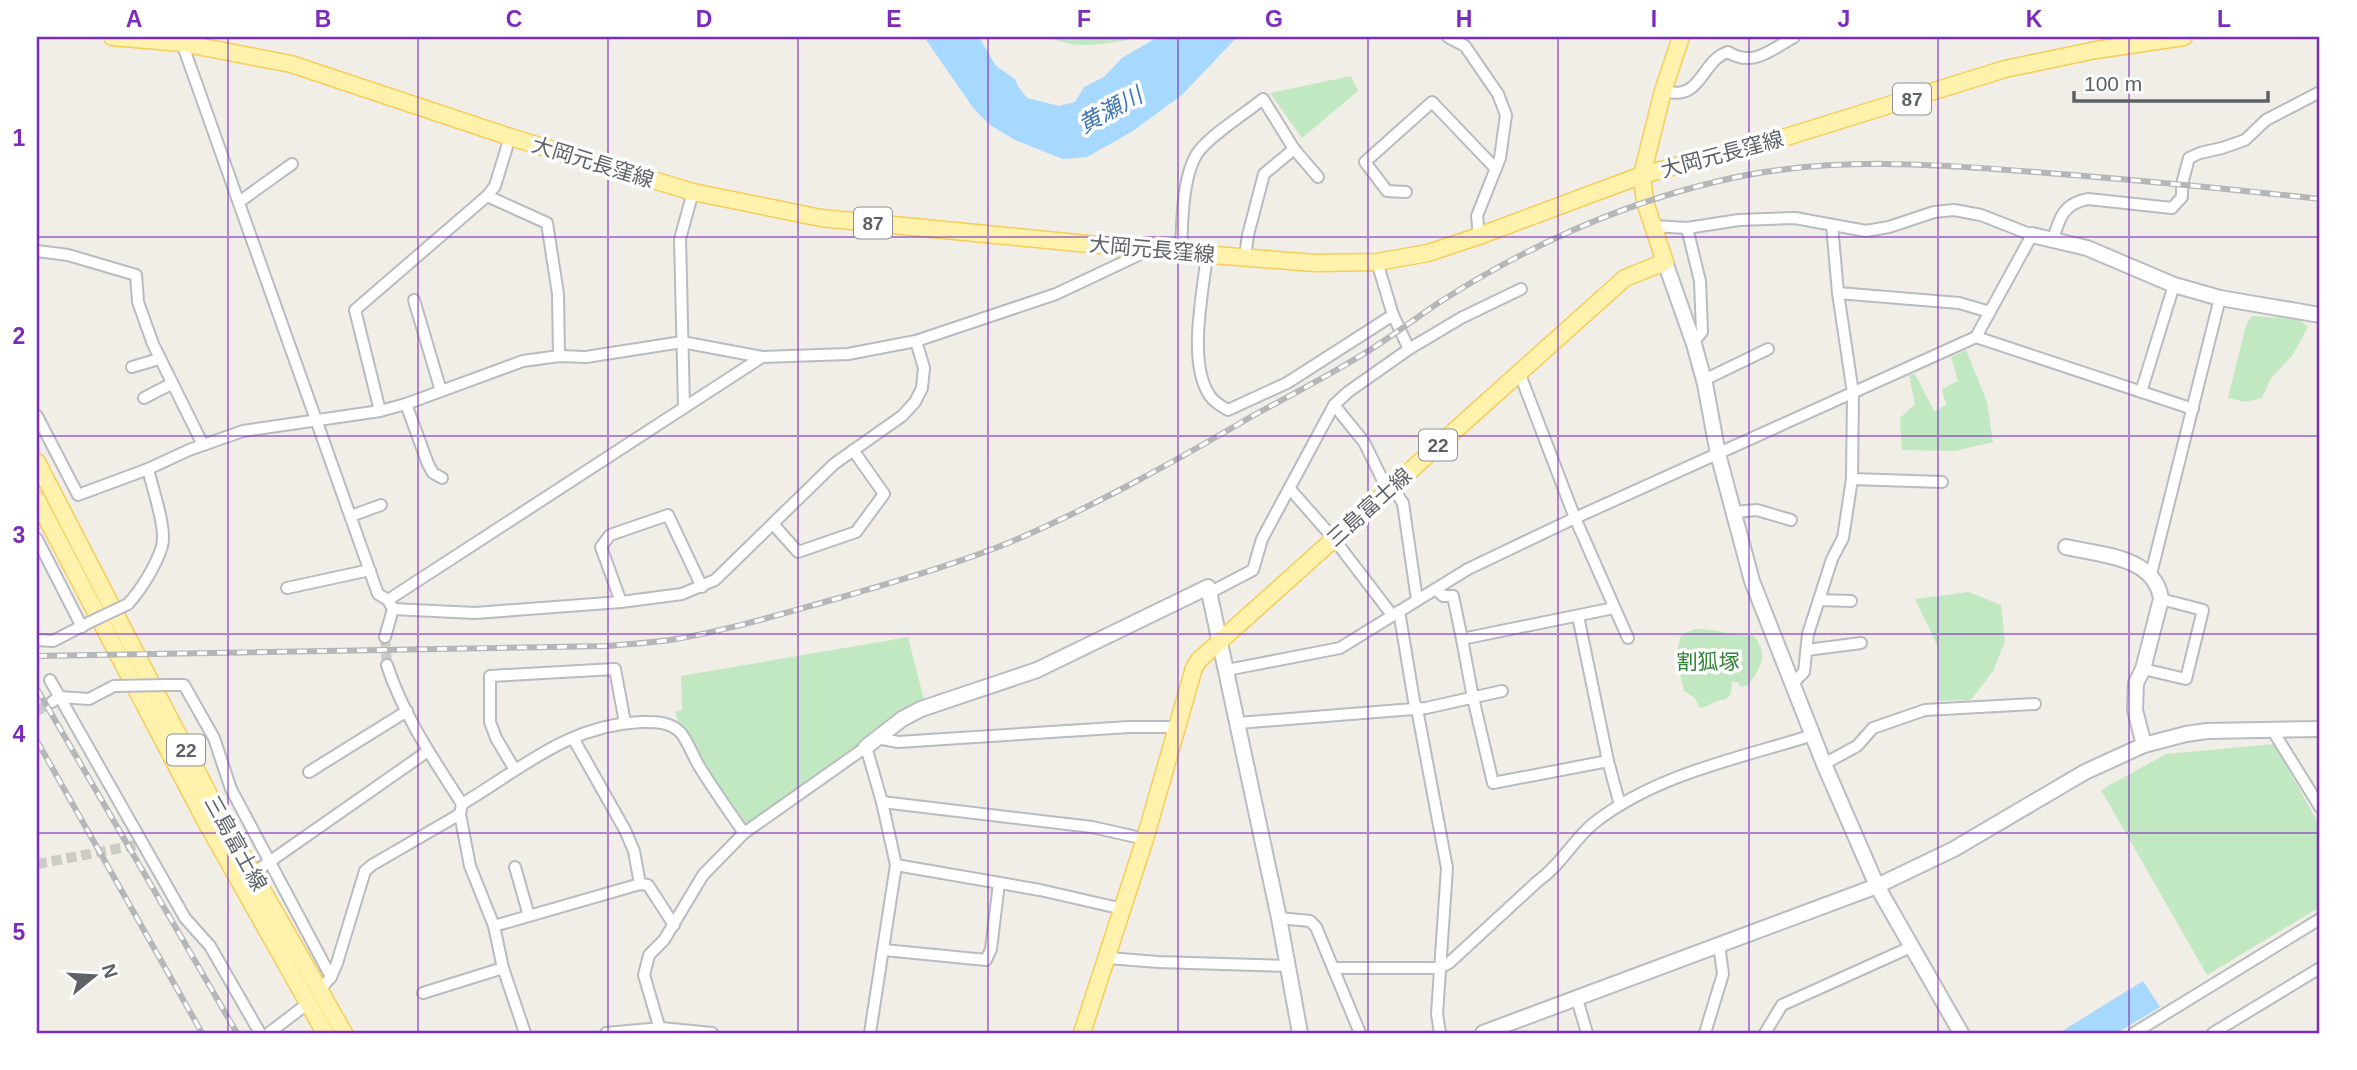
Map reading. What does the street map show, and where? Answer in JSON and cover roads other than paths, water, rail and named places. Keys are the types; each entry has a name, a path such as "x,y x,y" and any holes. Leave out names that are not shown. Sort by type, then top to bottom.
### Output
{"main road":[{"name":"大岡元長窪線","path":"122,37 182,43 291,64 510,137 693,192 821,218 1315,263 1377,262 1428,253 1642,175 1783,138 2005,69 2096,50 2184,37"},
{"path":"1665,262 1645,202 1642,175 1663,91 1681,37"},
{"name":"三島富士線","path":"1082,1033 1145,839 1194,668 1199,660 1625,278 1665,262"},
{"name":"三島富士線","path":"37,463 252,874 313,998 325,1033"},
{"name":"三島富士線","path":"37,500 200,810 313,998 344,1033"}],"street":[{"path":"1448,37 1465,46 1505,108 1500,158 1477,216 1479,236"},
{"path":"1663,91 1677,95 1690,89 1721,54 1728,52 1745,59 1768,54 1794,37"},
{"path":"182,43 378,593 391,605 475,613 621,602 681,594 702,587 715,580 834,464 902,416 915,402 922,388 924,368 916,341"},
{"path":"2053,240 2057,225 2066,209 2076,201 2172,208 2182,197 2182,184 2189,158 2245,140 2266,120 2320,92"},
{"path":"1181,252 1182,208 1196,157 1200,150 1263,99 1294,149 1318,177"},
{"path":"1406,192 1387,191 1365,162 1432,102 1496,169"},
{"path":"380,411 355,310 487,196 495,186 510,137"},
{"path":"1245,257 1248,234 1264,174 1294,149"},
{"path":"239,202 292,164"},
{"path":"684,406 680,239 693,192"},
{"path":"487,196 547,223 558,294 559,356"},
{"path":"1653,226 1687,228 1739,220 1795,218 1866,231 1889,227 1934,212 1954,210 1981,215 2032,234 2087,248 2174,285 2220,298 2320,314"},
{"path":"1793,683 1804,672 1808,634 1832,559 1843,538 1852,479 1853,393 1838,293 1832,225"},
{"path":"1687,228 1700,281 1702,309 1702,332 1693,342"},
{"path":"1227,670 1340,648 1468,569 1976,337 2032,234"},
{"path":"37,416 78,495 243,431 380,411 523,361 559,356 586,357 682,342 762,357 849,354 916,341 1056,294 1150,250"},
{"path":"37,251 68,255 136,275 138,302 159,359 203,445"},
{"path":"1207,254 1198,331 1199,360 1209,395 1228,410 1287,383 1393,315"},
{"path":"1377,262 1393,315 1409,349"},
{"path":"1665,262 1704,380 1718,454 1752,581 1824,764 1877,886 1961,1033"},
{"path":"2141,392 2174,285"},
{"path":"1209,593 1253,570 1262,539 1335,405 1348,392 1409,349 1461,318 1521,289"},
{"path":"1838,293 1959,303 1990,312"},
{"path":"2151,574 2220,298"},
{"path":"414,300 440,391"},
{"path":"1976,337 2193,409"},
{"path":"1704,380 1768,349"},
{"path":"385,637 391,605 684,406 762,357"},
{"path":"132,367 159,359"},
{"path":"1519,372 1575,518 1628,638"},
{"path":"144,398 171,384"},
{"path":"406,404 428,464 433,473 442,478"},
{"path":"1335,405 1364,442 1390,489 1403,503 1417,600"},
{"path":"773,524 798,552 856,532 884,494 853,450"},
{"path":"37,640 53,641 128,604 140,591 163,544 162,527 148,469"},
{"path":"1852,479 1942,482"},
{"path":"1290,489 1396,613 1447,868 1437,1014 1440,1033"},
{"path":"351,516 381,505"},
{"path":"1734,512 1757,510 1791,520"},
{"path":"621,602 601,547 610,535 668,515 702,587"},
{"path":"37,540 84,626"},
{"path":"2066,547 2132,562 2151,574 2160,588 2161,599 2143,669 2136,683 2135,709 2144,745"},
{"path":"287,588 370,569"},
{"path":"661,1031 643,975 649,955 664,940 703,875 744,833 902,719 921,709 1037,670 1208,587 1279,918 1300,1033"},
{"path":"1436,589 1443,596 1453,596 1493,783 1608,761"},
{"path":"2143,669 2186,679 2203,610 2161,599"},
{"path":"1819,600 1851,601"},
{"path":"1462,639 1614,608"},
{"path":"1578,616 1620,806"},
{"path":"1807,650 1861,643"},
{"path":"387,665 393,685 461,809 470,866 494,926 503,968 526,1033"},
{"path":"515,770 495,738 490,722 490,676 615,669 625,723"},
{"path":"50,680 56,700 139,844 184,918 209,947 260,1033"},
{"path":"56,700 89,699 114,686 184,685 214,738 231,789 331,978"},
{"path":"1238,723 1417,709 1502,691"},
{"path":"1824,764 1857,746 1873,728 1925,710 2035,704"},
{"path":"309,772 407,711"},
{"path":"269,1033 313,998 331,978 365,871 461,809 543,751 573,738 606,726 663,722 680,732 744,833"},
{"path":"871,743 1129,727 1177,727"},
{"path":"1483,1033 1877,886 1954,849 2085,772 2144,745 2186,734 2207,732 2320,729"},
{"path":"2273,731 2320,807"},
{"path":"1333,968 1439,968 1449,963 1552,871 1593,824 1637,795 1697,771 1813,735"},
{"path":"573,738 625,830 634,851 640,884"},
{"path":"870,1033 895,865 871,743"},
{"path":"252,874 428,751"},
{"path":"882,802 1092,827 1145,839"},
{"path":"895,865 1123,909"},
{"path":"515,867 529,916"},
{"path":"884,950 986,960 991,949 999,883"},
{"path":"494,926 640,884 648,885 674,925"},
{"path":"1279,918 1310,921 1316,928 1360,1033"},
{"path":"2134,1033 2320,919"},
{"path":"1705,1033 1723,974 1719,945"},
{"path":"1765,1033 1782,1005 1911,947"},
{"path":"1108,958 1288,966"},
{"path":"423,993 503,968"},
{"path":"2213,1033 2320,968"},
{"path":"1577,999 1587,1033"},
{"path":"606,1033 712,1033"}],"water":[{"name":"黄瀬川","path":"924,37 979,37 996,66 1015,79 1027,98 1059,106 1075,102 1084,87 1104,77 1122,58 1158,37 1237,37 1183,94 1133,131 1087,157 1063,159 1015,140 990,125 974,109"},
{"path":"2143,981 2160,1007 2117,1033 2059,1033"}],"tunnel":[{"path":"385,637 387,665"},
{"path":"37,711 52,702"},
{"path":"37,864 136,845"}],"railway":[{"path":"37,656 607,646 691,636 839,598 927,572 1044,527 1167,465 1334,371 1475,280 1508,262 1611,215 1719,181 1800,168 1924,165 2115,179 2320,199"},
{"path":"37,689 237,1033"},
{"path":"37,741 202,1033"}],"park label":[{"name":"割狐塚","path":"1708,661"}]}
